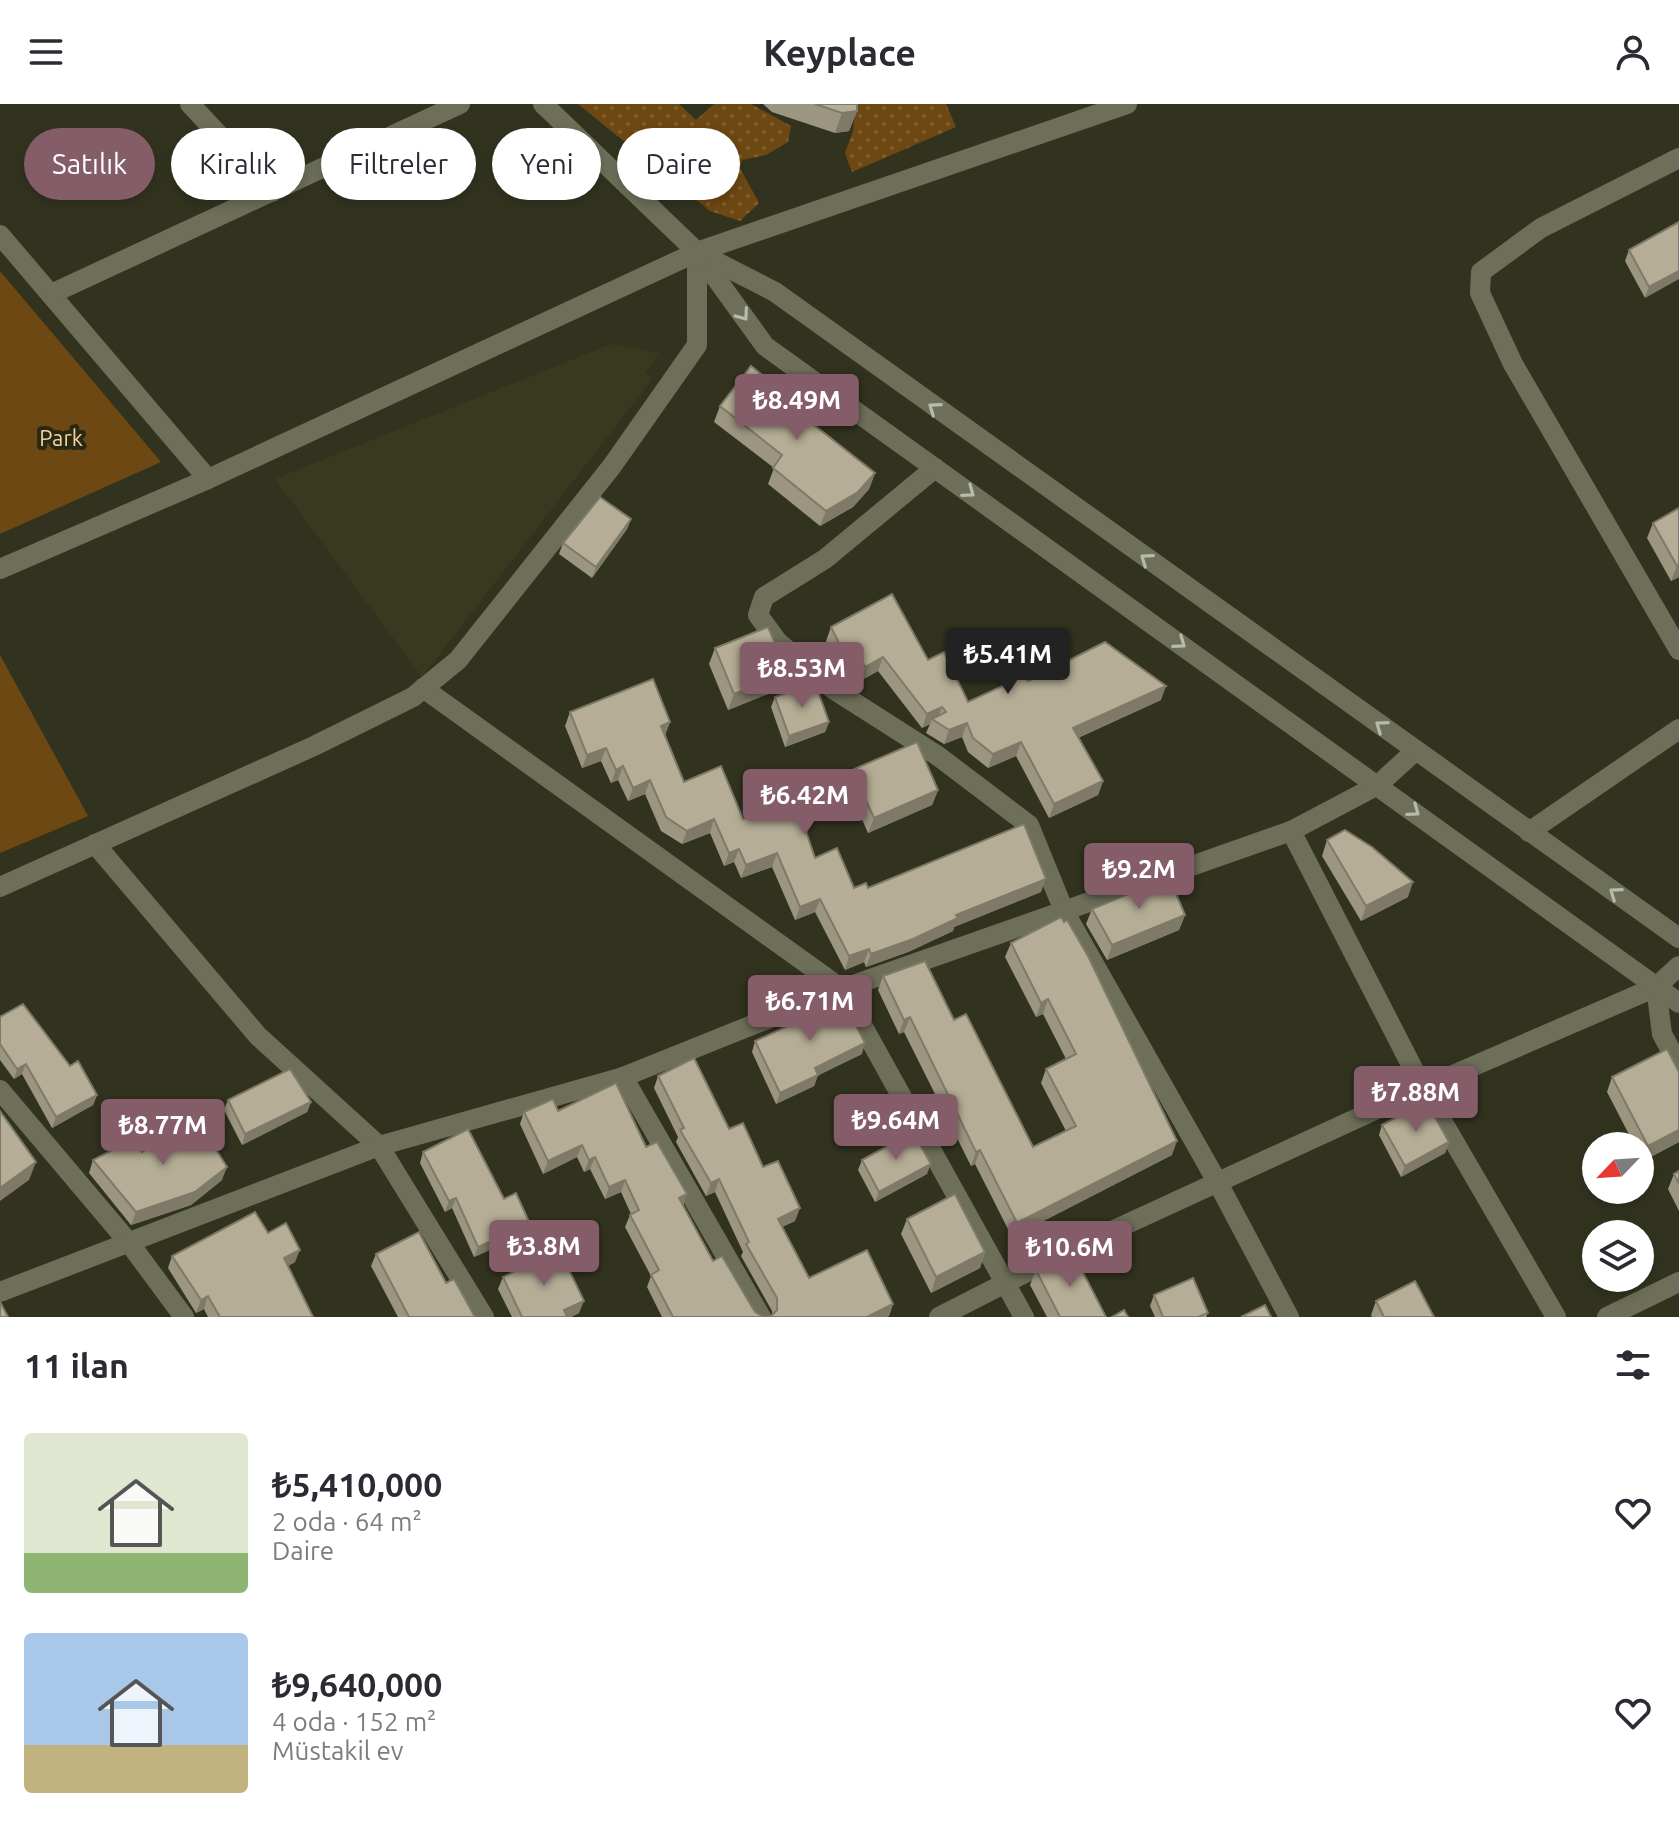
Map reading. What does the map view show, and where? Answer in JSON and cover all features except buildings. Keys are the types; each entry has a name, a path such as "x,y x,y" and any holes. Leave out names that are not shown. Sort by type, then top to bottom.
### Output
{"street":[{"path":"190,104 212,128"},
{"path":"305,177 460,104"},
{"path":"543,104 697,252 765,346 1679,1003"},
{"path":"0,569 208,479 697,252 1127,104"},
{"path":"1678,161 1541,228 1481,272 1480,293 1513,364 1679,650"},
{"path":"51,294 255,200"},
{"path":"0,235 208,479"},
{"path":"0,887 314,746 413,697 458,660 612,466 697,345 697,252"},
{"path":"697,252 775,292 1679,938"},
{"path":"935,468 825,559 764,597 758,615 777,641 833,689 938,756 1029,825 1064,911 1219,1185 1289,1317"},
{"path":"423,688 842,989 1024,1317"},
{"path":"1529,832 1679,729"},
{"path":"0,1292 379,1146 623,1077 842,989 1291,831 1378,785 1415,751"},
{"path":"1291,831 1423,1088 1556,1317"},
{"path":"95,844 258,1036 379,1146 484,1317"},
{"path":"939,1317 1066,1252 1219,1185 1423,1088 1656,987 1679,966"},
{"path":"1656,987 1662,1034 1679,1065"},
{"path":"623,1077 761,1317"},
{"path":"0,1090 130,1244 184,1317"},
{"path":"1607,1317 1679,1282"}],"shaded area":[{"path":"611,344 659,353 645,373 653,378 422,677 275,479"}],"green space":[{"path":"578,104 679,104 696,120 714,104 751,104 791,126 788,142 766,155 742,160 740,168 740,128 617,128 617,136"},
{"path":"856,104 946,104 956,127 852,172 845,153 853,131"},
{"path":"740,168 759,203 740,221 710,211 696,200 740,200"},
{"name":"Park","path":"0,271 161,462 0,534"},
{"path":"0,655 88,816 0,853"}]}
